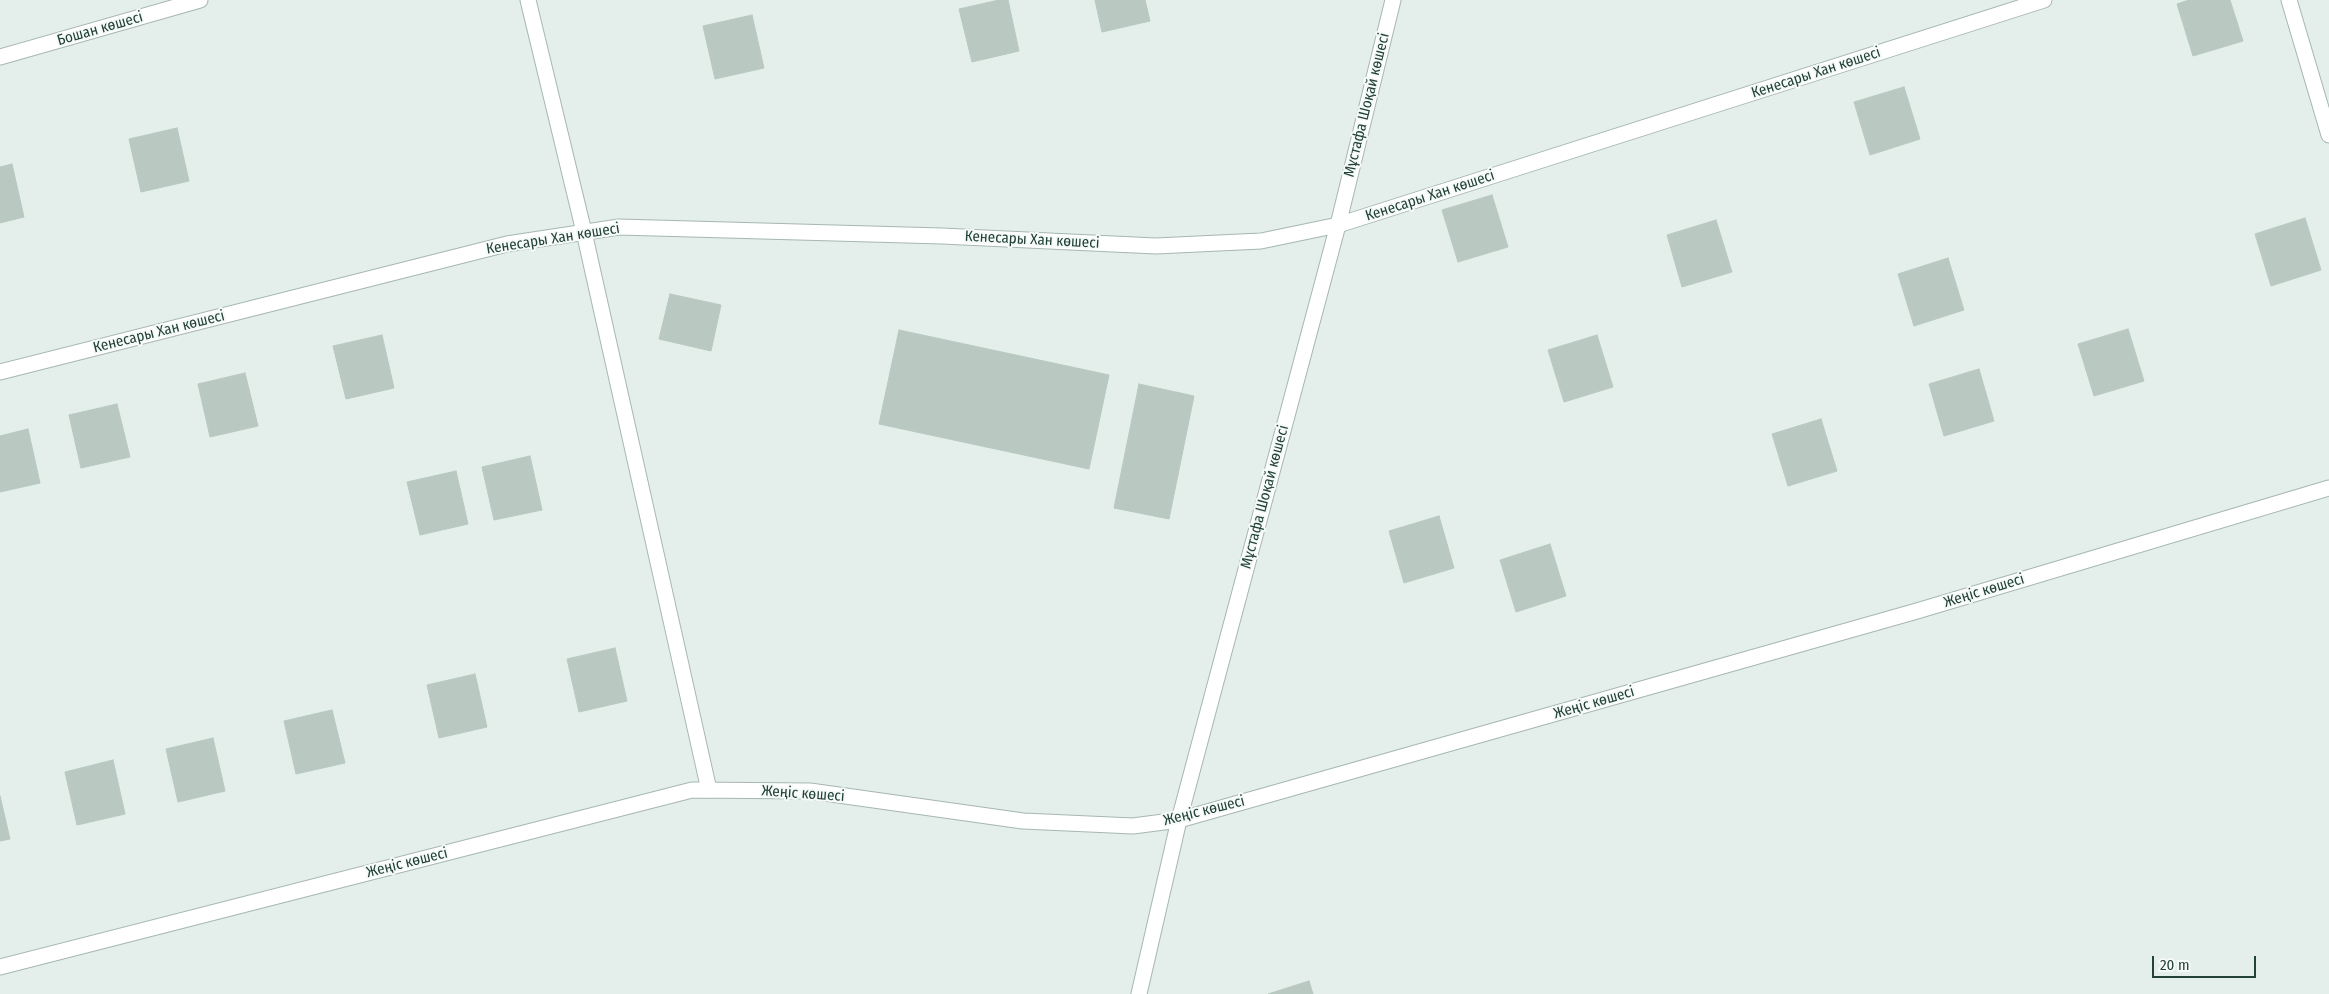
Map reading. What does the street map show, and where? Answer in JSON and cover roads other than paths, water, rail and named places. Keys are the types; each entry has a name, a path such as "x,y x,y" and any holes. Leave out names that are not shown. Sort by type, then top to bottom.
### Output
{"street":[{"name":"Бошан көшесі","path":"0,57 200,0"},
{"path":"528,0 584,232 708,790"},
{"name":"Мұстафа Шоқай көшесі","path":"1139,994 1179,820 1338,225 1394,0"},
{"name":"Кенесары Хан көшесі","path":"0,372 507,244 619,227 942,236 1156,246 1261,241 1338,225 2044,0"},
{"path":"2289,0 2329,135"},
{"name":"Жеңіс көшесі","path":"0,967 692,790 810,791 1023,821 1133,826 1179,820 1917,611 2329,488"}]}
